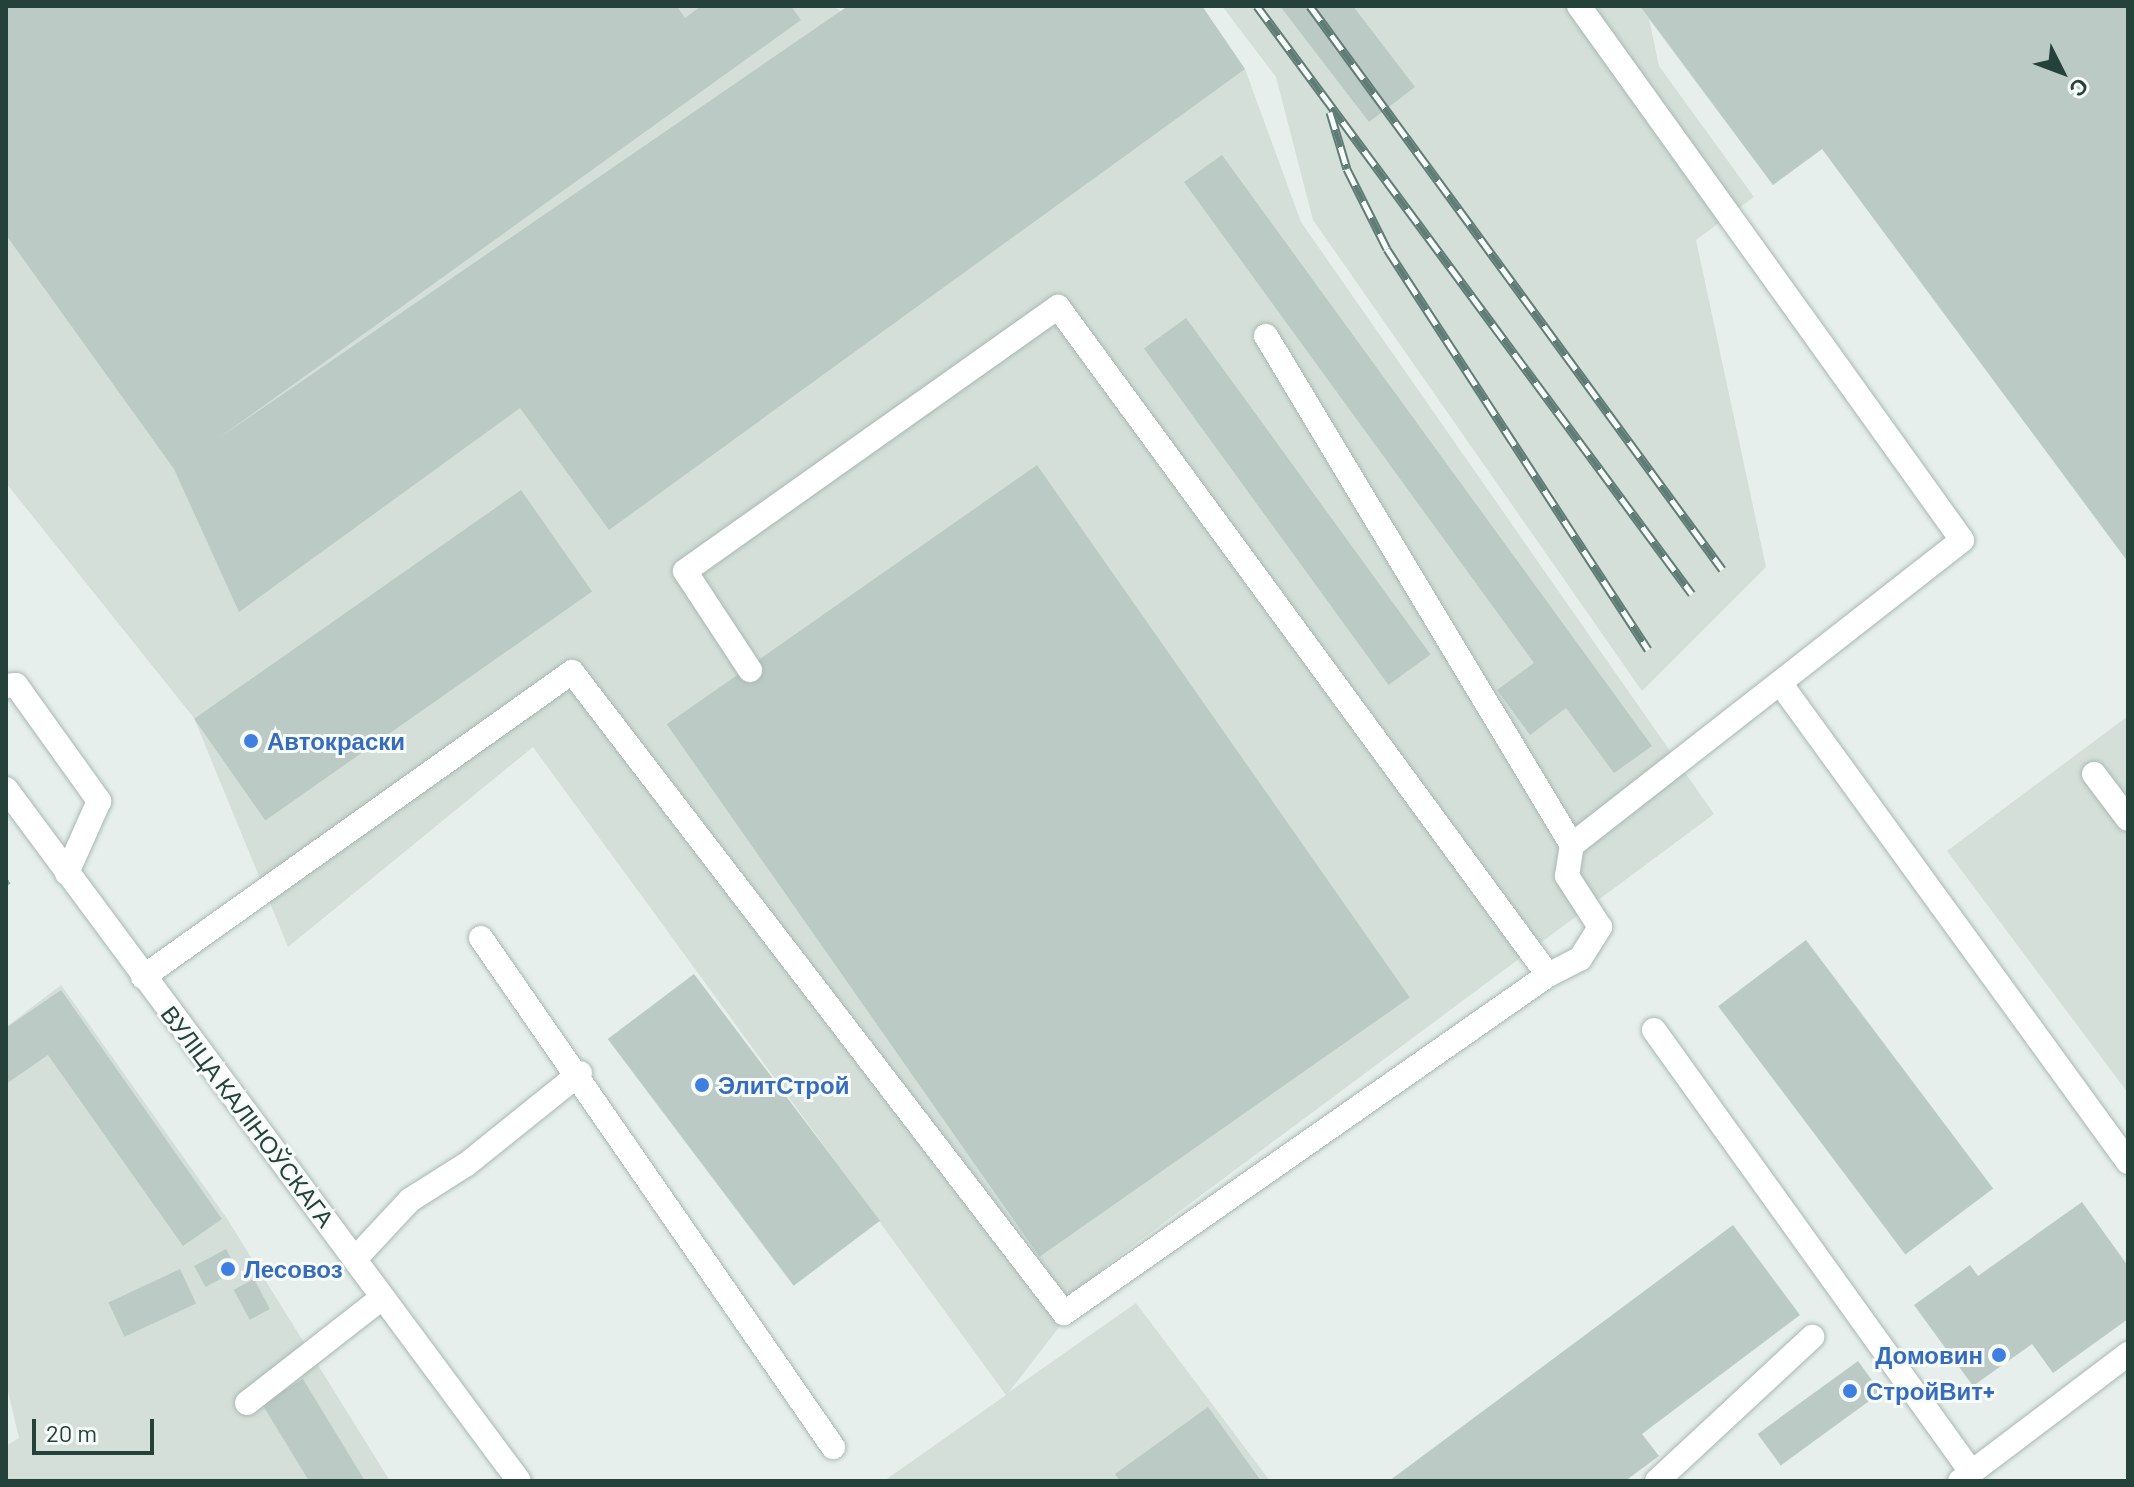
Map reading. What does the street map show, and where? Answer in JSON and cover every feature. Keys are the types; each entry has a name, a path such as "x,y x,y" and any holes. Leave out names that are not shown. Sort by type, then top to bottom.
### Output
{"street":[{"path":"1572,845 1962,540 1579,6"},
{"path":"750,670 685,571 1058,307 1548,975"},
{"path":"143,977 572,672 1064,1313 1548,975 1580,959 1600,927 1567,876 1572,845 1266,336"},
{"path":"1780,683 2128,1162"},
{"path":"6,686 16,685 99,801 67,873"},
{"path":"2094,774 2128,819"},
{"name":"ВУЛІЦА КАЛІНОЎСКАГА","path":"6,789 519,1481"},
{"path":"481,938 580,1073 833,1447"},
{"path":"1654,1030 1966,1477 2128,1354"},
{"path":"355,1259 410,1200 467,1164 580,1073"},
{"path":"247,1403 383,1297"},
{"path":"1657,1481 1812,1337"}],"shaded area":[{"path":"6,6 832,6 841,11 848,6 1202,6 1245,69 1301,222 1714,814 1107,1265 1009,1392 1136,1303 1270,1481 884,1481 1006,1395 533,747 288,947 194,718 6,483"},
{"path":"1222,6 2128,6 1822,149 1773,185 1649,19 1659,66 1754,197 1696,240 1766,567 1642,691 1313,220 1276,77"},
{"path":"2128,716 2128,1093 1947,851"},
{"path":"61,985 226,1217 390,1481 6,1481 6,1446 19,1438 6,1383 6,1027"}],"building":[{"path":"6,6 677,6 685,18 701,6 791,6 801,20 216,440 848,6 1202,6 1245,69 609,530 520,408 239,612 174,469 6,235"},
{"path":"1280,6 1353,6 1415,87 1369,122"},
{"path":"1640,6 2128,6 2128,562 1822,149 1773,185"},
{"path":"1222,155 1652,746 1614,773 1566,708 1530,735 1497,690 1534,663 1184,182"},
{"path":"1186,318 1431,655 1388,685 1144,349"},
{"path":"1037,465 1410,997 1040,1257 667,724"},
{"path":"521,490 592,592 265,820 194,719"},
{"path":"1806,940 1993,1188 1905,1255 1718,1006"},
{"path":"694,974 880,1221 794,1286 608,1039"},
{"path":"61,990 222,1219 183,1246 48,1055 6,1084 6,1028"},
{"path":"2082,1202 2128,1266 2128,1319 2053,1373 2032,1344 1973,1386 1914,1305 1970,1265 1978,1276"},
{"path":"1733,1225 1800,1315 1642,1434 1659,1456 1625,1481 1389,1481"},
{"path":"226,1249 237,1270 205,1287 194,1266"},
{"path":"180,1269 196,1303 124,1337 108,1302"},
{"path":"254,1279 270,1309 250,1320 234,1290"},
{"path":"1858,1361 1881,1393 1781,1465 1758,1434"},
{"path":"303,1379 365,1481 309,1481 262,1404"},
{"path":"1208,1407 1261,1481 1120,1481 1115,1474"}],"railway":[{"path":"1257,6 1692,594"},
{"path":"1310,6 1722,569"},
{"path":"1330,112 1347,169 1387,249 1648,650"}],"place":[{"name":"Автокраски","path":"251,741"},
{"name":"ЭлитСтрой","path":"702,1085"},
{"name":"Лесовоз","path":"228,1269"},
{"name":"Домовин","path":"1999,1355"},
{"name":"СтройВит+","path":"1850,1391"}]}
